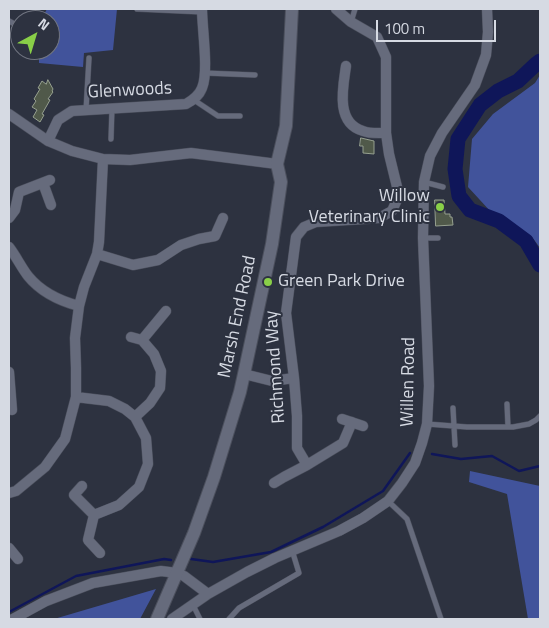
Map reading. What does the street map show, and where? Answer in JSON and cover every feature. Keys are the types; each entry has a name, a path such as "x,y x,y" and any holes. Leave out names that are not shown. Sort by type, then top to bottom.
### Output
{"street":[{"name":"Marsh End Road","path":"157,619 194,533 214,477 244,374 272,244 281,182 278,164 286,126 292,9"},
{"name":"Richmond Way","path":"307,465 297,448 294,378 286,313 296,237 304,227 316,222 379,218 392,211 398,195 386,133 386,57 377,37 351,22 336,9"},
{"name":"Willen Road","path":"172,619 208,594 247,572 364,518 388,500 415,463 427,424 424,182 430,156 442,133 475,85 486,55 487,9"},
{"name":"Glenwoods","path":"48,141 58,120 72,111 186,104 194,100 203,87 205,73 202,10"},
{"path":"346,66 343,108 346,119 353,127 364,132 386,133"},
{"path":"9,114 48,141 72,151 103,159 130,160 191,153 278,164"},
{"path":"9,493 16,490 46,467 65,439 76,397 74,338 79,306 97,254 99,242 103,159"},
{"path":"9,218 14,210 19,192 46,182 51,205"},
{"path":"97,254 133,265 158,260 181,245 215,236 223,218"},
{"path":"9,247 28,276 42,290 65,302 79,306"},
{"path":"142,340 166,311"},
{"path":"131,337 142,340 154,354 161,371 160,388 150,403 135,417"},
{"path":"12,410 9,372 21,371"},
{"path":"244,374 272,381 294,378"},
{"path":"76,397 108,401 125,409 135,417 146,438 148,464 139,487 119,505 94,515"},
{"path":"342,419 363,426"},
{"path":"274,483 343,443 352,422"},
{"path":"82,486 74,496 94,515"},
{"path":"94,515 88,540 100,553"},
{"path":"9,548 18,560"},
{"path":"13,619 46,601 93,583 161,571 184,576 208,594"}],"lane":[{"path":"137,9 202,10"},
{"path":"351,22 355,9"},
{"path":"86,110 89,58"},
{"path":"205,73 255,74"},
{"path":"194,100 218,116 240,116"},
{"path":"111,138 112,108"},
{"path":"424,182 443,187"},
{"path":"424,238 438,238"},
{"path":"507,404 508,427"},
{"path":"453,408 455,445"},
{"path":"427,424 467,427 508,427 529,424 540,416"},
{"path":"388,500 407,519 441,619"},
{"path":"229,619 239,608 299,573 292,550"},
{"path":"192,605 200,619"}],"shaded area":[{"path":"117,9 113,50 84,53 83,67 39,63 39,60 60,60 60,10 46,10"},
{"path":"540,75 540,248 532,237 491,212 468,187 472,139 493,114 535,83"},
{"path":"470,471 540,486 540,619 528,619 507,494 469,482"},
{"path":"156,589 140,619 54,619"}],"building":[{"path":"48,80 53,92 48,99 50,100 40,122 33,117 37,110 32,107 36,101 34,99 42,81 46,84"},
{"path":"361,138 374,141 374,154 363,153 363,146 360,146"},
{"name":"Willow Veterinary Clinic","path":"435,200 444,200 445,214 450,214 453,225 436,226"}],"waterway":[{"path":"540,61 518,81 498,91 480,105 458,139 455,169 459,196 470,210 499,221 526,241 540,265"},
{"path":"191,559 213,562 271,552 323,527 383,491 410,453"},
{"path":"432,454 461,459 492,456 519,471 540,466"},
{"path":"9,612 76,576 164,559 171,560"}],"place":[{"name":"Willow Veterinary Clinic","path":"440,207"},
{"name":"Green Park Drive","path":"268,282"}]}
